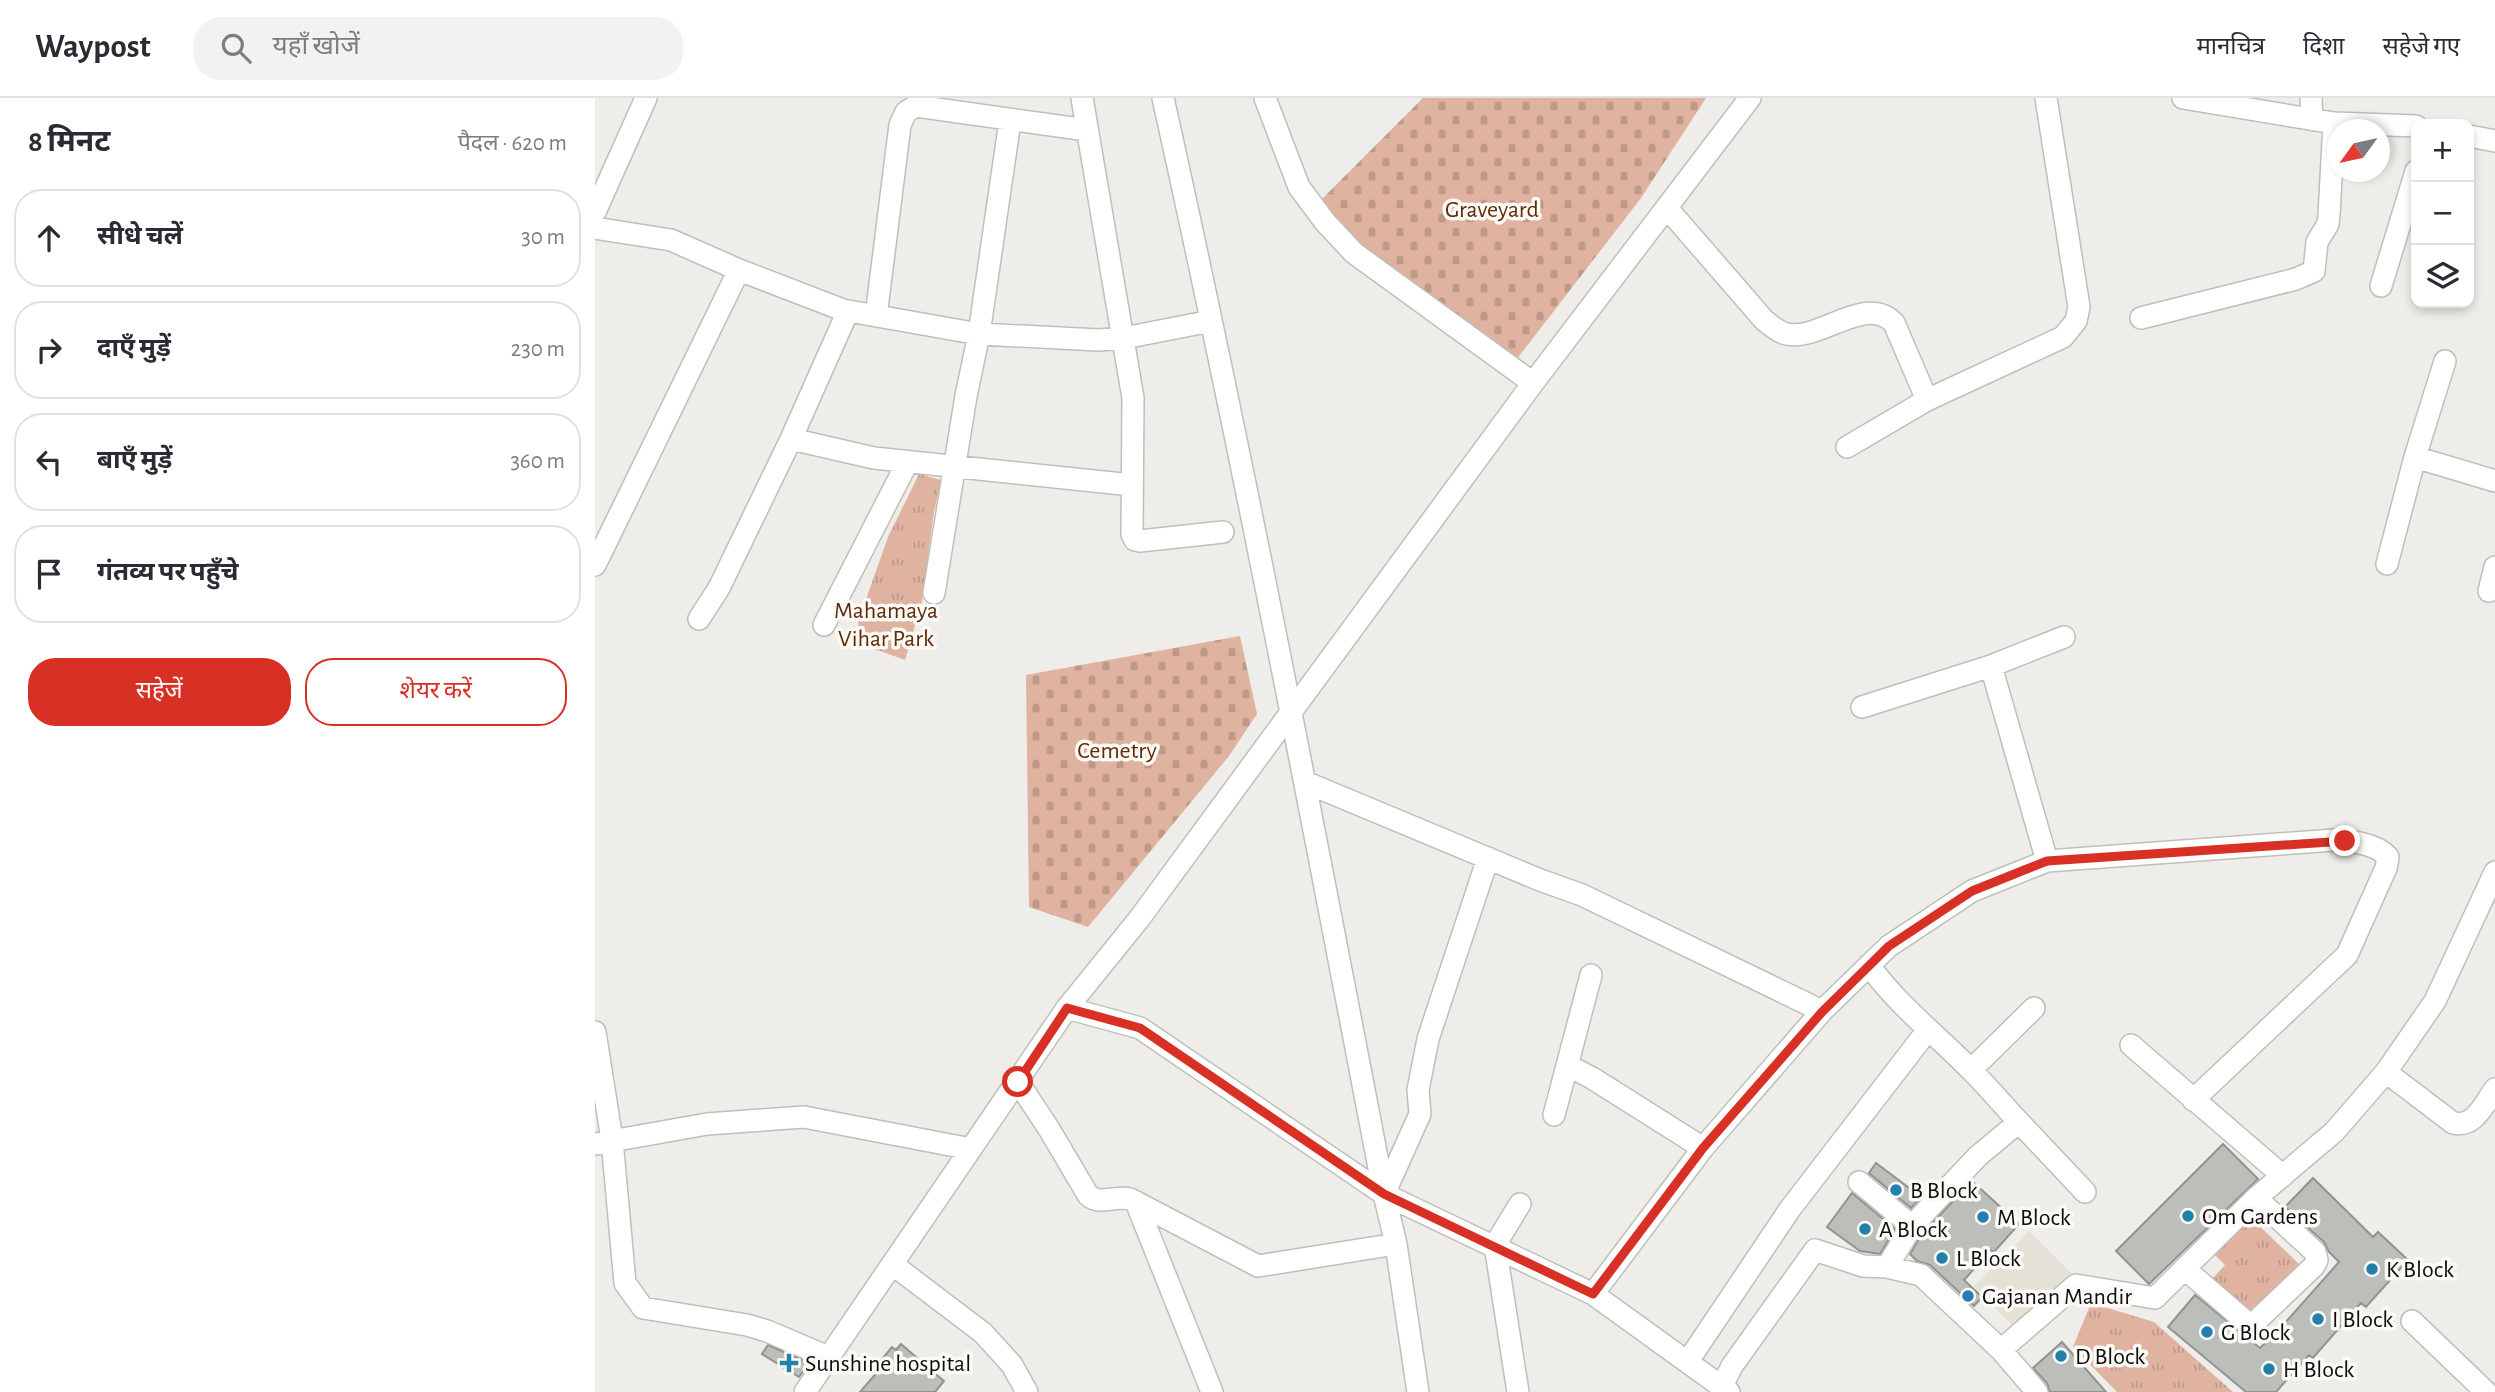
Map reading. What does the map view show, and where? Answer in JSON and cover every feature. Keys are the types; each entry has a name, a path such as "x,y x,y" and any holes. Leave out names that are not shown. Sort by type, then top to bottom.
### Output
{"street":[{"path":"595,212 646,98"},
{"path":"1082,98 1133,398 1132,534 1138,541 1223,532"},
{"path":"1163,98 1292,711 1384,1194 1396,1244 1418,1392"},
{"path":"1265,98 1299,187 1325,222 1354,253 1533,383"},
{"path":"804,1392 1067,1008 1139,919 1533,383 1750,98"},
{"path":"1847,447 1927,400 2063,337 2070,330 2079,314 2046,98"},
{"path":"2183,98 2215,101 2327,122"},
{"path":"2311,98 2312,120"},
{"path":"876,316 900,125 906,112 916,106 1087,130"},
{"path":"935,593 979,334 1010,121"},
{"path":"2390,125 2411,126"},
{"path":"2474,137 2495,141"},
{"path":"2141,318 2296,279 2314,271 2317,242 2329,215 2331,182"},
{"path":"2381,286 2413,182"},
{"path":"1667,208 1764,320 1783,332 1793,335 1873,312 1889,318 1894,323 1927,400"},
{"path":"595,228 671,240 739,270 848,311 979,334 1099,340 1211,321"},
{"path":"595,565 739,270"},
{"path":"699,619 719,588 791,439 848,311"},
{"path":"2387,564 2445,361"},
{"path":"791,439 907,463 1132,485"},
{"path":"2416,457 2495,481"},
{"path":"824,625 907,463"},
{"path":"2489,591 2495,567"},
{"path":"1862,707 1991,666 2064,636"},
{"path":"1991,666 2047,861"},
{"path":"1305,782 1582,895 1822,1012"},
{"path":"1593,1294 1703,1148 1822,1012 1889,946 1972,891 2047,861 2334,840 2355,842 2382,851 2388,858 2386,867 2347,955 2193,1100"},
{"path":"1384,1194 1420,1114 1418,1090 1428,1039 1488,858"},
{"path":"2001,1350 2076,1285 2155,1298 2256,1198 2334,1132 2386,1072 2435,1001 2495,872"},
{"path":"1869,965 1881,982 1927,1031 1971,1070 2085,1192"},
{"path":"1554,1115 1591,975"},
{"path":"1067,1008 1140,1028 1384,1194 1593,1294 1725,1389 1732,1366 1815,1250 1863,1266 1887,1267 1921,1275 2001,1350 2037,1392"},
{"path":"1971,1070 2034,1008"},
{"path":"1688,1361 1790,1209 1927,1031"},
{"path":"595,1032 603,1142 625,1283 643,1308 747,1325 828,1357"},
{"path":"2131,1045 2283,1176"},
{"path":"1567,1065 1703,1148"},
{"path":"2386,1072 2453,1122 2466,1125 2474,1119 2495,1089"},
{"path":"1018,1082 1090,1198 1099,1201 1121,1197 1136,1202 1258,1266 1396,1244"},
{"path":"603,1142 707,1125 804,1117 971,1149"},
{"path":"1887,1267 1912,1226 1978,1156 2019,1122"},
{"path":"1859,1182 1912,1226"},
{"path":"2185,1269 2244,1320 2253,1324 2314,1266 2317,1260 2315,1252 2256,1198"},
{"path":"1136,1202 1212,1392"},
{"path":"1518,1392 1495,1245 1520,1204"},
{"path":"892,1264 983,1334 1012,1365 1027,1392"},
{"path":"2412,1321 2486,1392"}],"shaded area":[{"path":"2029,1231 2071,1273 2016,1329 1974,1287"}],"green space":[{"name":"Graveyard","path":"1423,98 1706,98 1641,198 1513,364 1311,210"},
{"name":"Mahamaya Vihar Park","path":"919,474 941,480 922,601 905,660 861,644 858,622 888,537"},
{"name":"Cemetry","path":"1240,636 1257,714 1229,756 1088,927 1029,907 1026,675"},
{"path":"2246,1213 2299,1264 2251,1316 2212,1279 2225,1265 2211,1251"},
{"path":"2091,1303 2154,1322 2233,1392 2117,1392 2073,1347"}],"building":[{"name":"Om Gardens","path":"2223,1144 2258,1179 2149,1284 2116,1251"},
{"name":"B Block","path":"1876,1163 1921,1197 1911,1208 1869,1173"},
{"path":"2313,1178 2373,1237 2378,1232 2408,1260 2366,1307 2361,1303 2313,1358 2309,1355 2276,1392 2246,1392 2168,1327 2195,1295 2260,1348 2277,1332 2339,1262 2324,1242 2285,1207"},
{"path":"1972,1181 2019,1224 1964,1280 1982,1297 1974,1306 1930,1265 1917,1261 1910,1254 1922,1234"},
{"name":"A Block","path":"1852,1193 1895,1229 1880,1254 1860,1251 1827,1227"},
{"name":"D Block","path":"2062,1342 2106,1392 2050,1392 2047,1383 2033,1368"},
{"path":"901,1344 944,1381 935,1392 860,1392 880,1369 876,1366 892,1347 896,1350"},
{"path":"768,1345 809,1363 799,1377 762,1354"}],"place":[{"name":"B Block","path":"1896,1190"},
{"name":"Om Gardens","path":"2188,1216"},
{"name":"M Block","path":"1983,1217"},
{"name":"A Block","path":"1865,1229"},
{"name":"L Block","path":"1942,1258"},
{"name":"K Block","path":"2372,1269"},
{"name":"Gajanan Mandir","path":"1968,1296"},
{"name":"I Block","path":"2318,1319"},
{"name":"G Block","path":"2207,1332"},
{"name":"D Block","path":"2061,1356"},
{"name":"Sunshine hospital","path":"789,1363"},
{"name":"H Block","path":"2269,1369"}],"route":[{"path":"1018,1082 1067,1008 1140,1028 1384,1194 1593,1294 1703,1148 1822,1012 1889,946 1972,891 2047,861 2345,841"}]}
